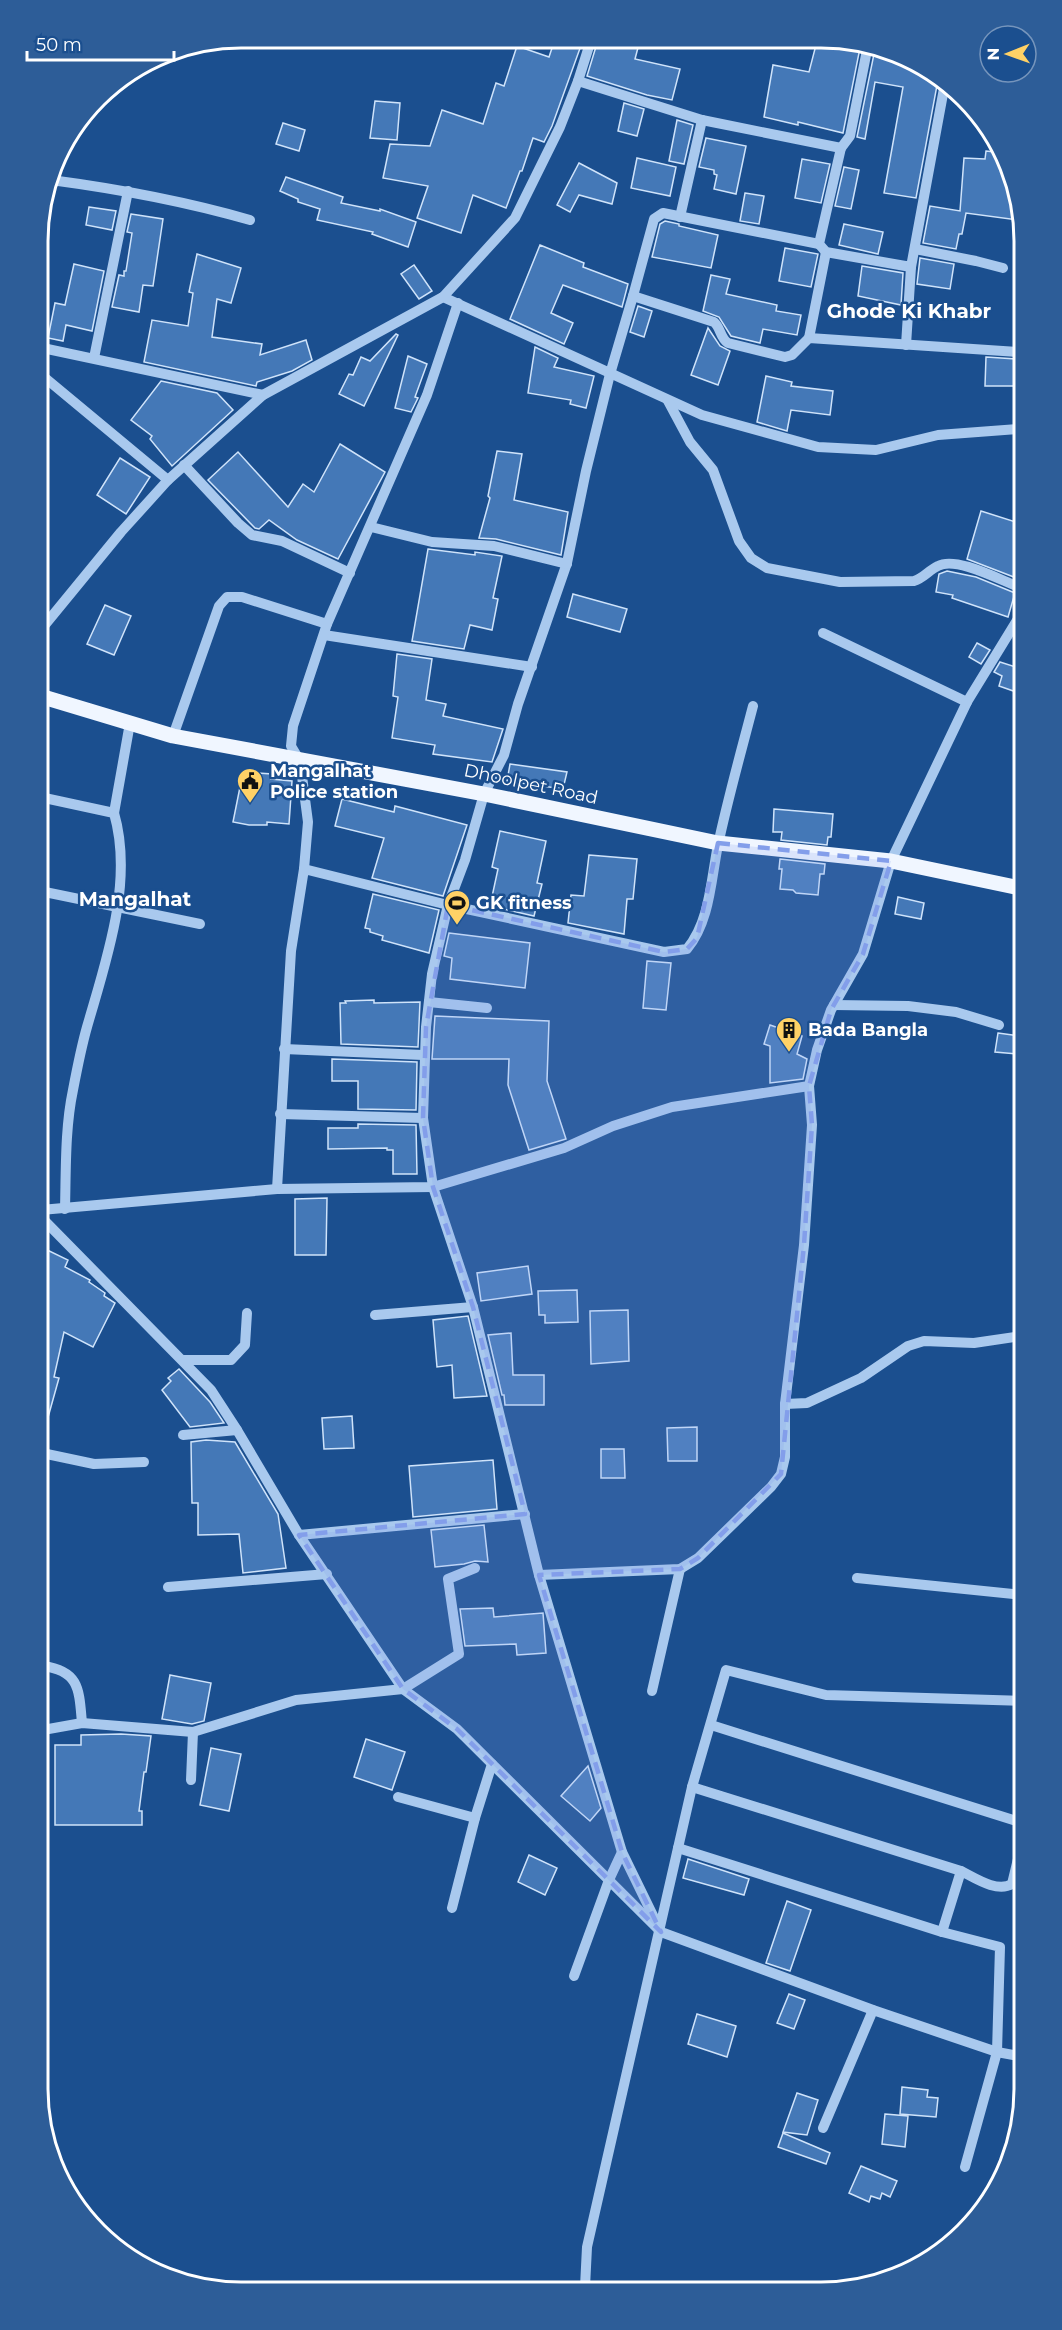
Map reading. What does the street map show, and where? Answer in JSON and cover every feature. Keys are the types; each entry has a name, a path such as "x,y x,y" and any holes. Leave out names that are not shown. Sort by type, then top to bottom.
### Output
{"main road":[{"name":"Dhoolpet Road","path":"48,698 173,736 484,794 718,843 891,861 1014,887"}],"street":[{"path":"48,617 168,480 263,395 443,297 515,218 561,127 588,48"},
{"path":"633,296 714,322 719,326 724,340 728,343 778,356 792,355 809,338 822,248 841,148 850,136 866,54"},
{"path":"578,81 702,120 841,148"},
{"path":"906,345 911,267 943,92"},
{"path":"680,217 702,120"},
{"path":"58,181 128,190 194,204 250,220"},
{"path":"94,358 128,190"},
{"path":"661,1932 622,1852 539,1575 473,1307 433,1187 423,1118 423,1055 432,974 448,905 465,860 484,794 504,755 518,704 567,564 586,471 610,374 654,219 663,213 911,267"},
{"path":"915,249 1003,268"},
{"path":"443,297 702,415 818,447 876,450 938,435 1014,429"},
{"path":"277,1189 291,951 304,868 308,822 300,761 291,746 293,726 325,630 427,395 458,303"},
{"path":"809,338 1014,352"},
{"path":"48,349 263,395"},
{"path":"48,380 168,480"},
{"path":"668,401 690,442 713,470 739,541 751,558 767,568 840,582 914,581 922,578 938,565 952,563 1014,585"},
{"path":"184,465 252,535 282,541 350,573"},
{"path":"370,527 432,542 494,546 567,564"},
{"path":"173,736 219,606 227,597 242,597 325,630 532,667"},
{"path":"539,1575 680,1569 698,1558 771,1487 781,1474 785,1457 785,1404 804,1245 812,1125 809,1086 817,1050 834,1005 863,954 891,861 967,702 1014,625"},
{"path":"823,633 967,702"},
{"path":"304,868 448,905 664,952 687,949 697,938 703,921 718,843 753,706"},
{"path":"65,1209 72,1093 86,1029 105,968 118,907 120,833 114,813 130,723"},
{"path":"48,799 114,813"},
{"path":"48,893 200,924"},
{"path":"429,1002 487,1008"},
{"path":"834,1005 908,1006 947,1011 999,1025"},
{"path":"284,1049 423,1055"},
{"path":"48,1210 277,1189 433,1187 564,1148 613,1126 672,1107 809,1086"},
{"path":"280,1114 423,1118"},
{"path":"48,1224 211,1390 299,1535 404,1689 457,1729 661,1932 873,2010 997,2052 1014,2055"},
{"path":"375,1315 473,1307"},
{"path":"184,1360 231,1360 245,1345 247,1313"},
{"path":"785,1404 807,1403 861,1378 908,1346 924,1341 974,1343 1014,1337"},
{"path":"183,1435 237,1430"},
{"path":"48,1454 94,1464 144,1462"},
{"path":"299,1535 525,1514"},
{"path":"48,1729 82,1723 193,1732 296,1700 404,1689 459,1654 448,1579 475,1568"},
{"path":"652,1691 680,1569"},
{"path":"168,1587 327,1574"},
{"path":"857,1578 1014,1594"},
{"path":"48,1667 58,1668 72,1677 79,1691 82,1723"},
{"path":"585,2282 587,2247 661,1932 692,1787 726,1670 826,1695 1014,1701"},
{"path":"711,1725 1014,1820"},
{"path":"191,1780 193,1732"},
{"path":"452,1908 475,1818 492,1764"},
{"path":"692,1787 961,1872 998,1887 1012,1884 1014,1876"},
{"path":"398,1797 475,1818"},
{"path":"678,1848 942,1932 1000,1947 997,2052 965,2167"},
{"path":"574,1976 609,1880 622,1852"},
{"path":"942,1932 961,1872"},
{"path":"823,2128 873,2010"}],"highlighted area":[{"path":"718,843 891,861 863,954 831,1010 809,1086 812,1125 804,1245 781,1474 698,1558 680,1569 539,1575 622,1852 661,1932 457,1729 403,1689 299,1535 525,1514 473,1307 433,1187 423,1118 426,1027 448,905 664,952 687,949 697,938"}],"building":[{"path":"516,48 549,57 552,48 580,48 552,126 544,142 533,138 506,208 473,195 461,233 417,218 428,186 383,178 390,144 430,146 442,110 483,124 496,83 504,86"},
{"path":"596,48 638,48 635,59 680,69 672,100 647,95 587,76"},
{"path":"815,48 859,52 843,133 798,122 798,125 764,117 773,65 809,72"},
{"path":"874,56 906,68 937,87 916,198 884,193 903,87 875,82 865,139 857,137"},
{"path":"375,101 400,103 397,140 370,138"},
{"path":"624,103 644,109 637,136 618,131"},
{"path":"677,120 693,125 684,164 669,161"},
{"path":"283,123 305,130 299,151 276,144"},
{"path":"706,138 746,146 736,194 714,189 717,175 714,174 714,170 699,167"},
{"path":"986,151 991,152 1007,191 1012,219 966,213 956,249 923,243 930,206 960,211 964,158 985,159"},
{"path":"637,158 676,167 670,196 631,188"},
{"path":"802,159 830,164 821,203 795,198"},
{"path":"579,163 617,183 612,204 579,195 570,212 557,205"},
{"path":"844,167 859,170 851,209 835,206"},
{"path":"286,177 343,197 341,203 380,211 380,209 416,222 408,247 372,234 373,232 317,220 320,209 298,202 298,199 280,191"},
{"path":"745,193 764,196 759,224 740,221"},
{"path":"89,207 116,211 112,230 86,225"},
{"path":"131,214 163,219 153,286 143,285 139,312 112,307 119,275 124,276 124,271 126,271 132,233 127,232"},
{"path":"665,221 718,235 711,268 652,257 660,224"},
{"path":"844,224 883,232 878,254 839,245"},
{"path":"540,245 584,263 583,267 628,284 622,307 563,285 551,313 573,323 564,344 510,319"},
{"path":"785,248 818,254 811,287 779,281"},
{"path":"197,254 241,268 231,303 217,299 212,337 262,344 260,355 306,340 312,360 292,371 257,382 256,386 144,362 152,320 188,326 193,293 189,292"},
{"path":"920,258 954,264 950,289 917,284"},
{"path":"74,264 104,271 92,331 66,325 63,341 48,338 55,303 65,305"},
{"path":"414,265 432,291 419,299 401,274"},
{"path":"862,266 903,273 901,305 858,296"},
{"path":"711,275 730,279 726,294 777,305 776,311 801,315 797,335 763,329 760,343 731,336 719,317 703,311"},
{"path":"638,306 652,311 644,337 630,332"},
{"path":"708,328 720,346 730,351 718,385 691,375"},
{"path":"396,334 398,335 364,406 339,394 349,374 353,375 361,357 370,361"},
{"path":"535,347 558,358 554,367 594,376 586,408 570,404 571,400 528,393"},
{"path":"408,356 427,364 415,397 418,398 411,412 395,408"},
{"path":"986,357 1014,359 1014,386 985,386"},
{"path":"766,376 792,382 791,386 833,391 830,415 791,410 787,431 757,422"},
{"path":"161,381 217,393 233,410 172,466 150,439 152,436 131,420"},
{"path":"340,444 385,472 338,559 297,540 269,520 259,529 255,528 208,480 238,452 288,507 303,484 314,492"},
{"path":"497,451 522,454 514,500 568,512 561,555 496,539 479,538 490,498 488,496"},
{"path":"120,458 150,477 126,514 97,495"},
{"path":"981,511 1014,521 1014,577 967,559"},
{"path":"428,549 502,556 493,598 498,599 492,630 470,625 464,649 412,641"},
{"path":"947,571 976,577 1014,593 1008,617 952,598 953,595 936,592 939,574"},
{"path":"573,594 627,609 620,632 567,617"},
{"path":"105,605 131,616 114,655 87,644"},
{"path":"977,643 990,650 981,664 969,657"},
{"path":"397,654 432,659 426,700 446,704 443,716 503,729 492,762 433,754 435,745 392,738 398,697 393,696"},
{"path":"1000,662 1014,666 1014,691 999,686 1002,676 994,672"},
{"path":"510,764 567,772 563,789 507,781"},
{"path":"243,772 272,774 271,779 292,781 289,824 267,822 267,825 249,825 233,822"},
{"path":"342,799 394,812 395,806 467,825 443,896 372,878 384,838 335,826"},
{"path":"774,809 833,814 831,837 828,837 827,845 781,840 782,832 773,832"},
{"path":"500,831 546,841 537,883 542,884 534,916 490,906 498,869 492,867"},
{"path":"589,855 637,859 633,899 627,899 624,934 568,923 571,895 584,896"},
{"path":"780,859 825,864 824,874 820,874 818,895 780,889 782,869 779,869"},
{"path":"373,894 439,910 429,953 382,940 383,936 365,928"},
{"path":"898,897 924,903 921,919 895,914"},
{"path":"449,933 530,943 525,988 450,979 452,958 444,956"},
{"path":"647,961 671,963 666,1010 643,1008"},
{"path":"374,1000 374,1003 420,1002 418,1047 341,1044 340,1003"},
{"path":"435,1016 549,1021 547,1081 566,1139 529,1150 508,1085 509,1059 432,1059"},
{"name":"Bada Bangla","path":"770,1025 802,1036 797,1054 807,1059 803,1079 770,1083 770,1046 764,1044"},
{"path":"998,1033 1014,1035 1014,1054 995,1052"},
{"path":"332,1059 417,1062 416,1110 358,1109 358,1081 332,1081"},
{"path":"358,1124 416,1125 417,1174 393,1174 393,1150 387,1150 387,1148 328,1149 328,1128 358,1128"},
{"path":"327,1198 326,1255 295,1255 295,1199"},
{"path":"48,1250 68,1260 65,1267 90,1280 89,1282 105,1293 104,1296 115,1303 93,1347 64,1332 54,1377 59,1378 48,1417"},
{"path":"528,1266 532,1294 481,1301 477,1273"},
{"path":"577,1290 578,1322 545,1323 545,1315 539,1315 538,1291"},
{"path":"628,1310 629,1361 591,1364 590,1311"},
{"path":"468,1316 487,1396 454,1398 452,1365 437,1367 433,1320"},
{"path":"511,1333 513,1375 544,1375 544,1405 505,1405 488,1335"},
{"path":"179,1369 210,1402 224,1423 190,1427 162,1390 171,1381 168,1378"},
{"path":"352,1416 354,1448 324,1449 322,1418"},
{"path":"697,1427 697,1461 668,1461 667,1428"},
{"path":"206,1440 235,1442 278,1514 286,1568 243,1573 239,1534 198,1535 198,1503 192,1503 191,1442"},
{"path":"601,1449 624,1449 625,1478 601,1478"},
{"path":"493,1460 497,1509 413,1517 409,1466"},
{"path":"484,1525 488,1562 475,1561 435,1567 431,1530"},
{"path":"493,1608 494,1617 543,1613 546,1653 517,1655 516,1644 465,1646 460,1609"},
{"path":"170,1675 211,1683 204,1721 192,1724 162,1719"},
{"path":"81,1735 151,1736 139,1811 142,1811 142,1825 55,1825 55,1745 81,1745"},
{"path":"366,1739 405,1752 392,1790 354,1777"},
{"path":"211,1748 241,1754 229,1811 200,1805"},
{"path":"588,1766 601,1808 590,1821 561,1796"},
{"path":"529,1855 557,1868 545,1895 518,1882"},
{"path":"688,1859 749,1879 744,1895 683,1878"},
{"path":"787,1901 811,1910 790,1971 766,1963"},
{"path":"789,1994 805,2000 794,2029 777,2023"},
{"path":"697,2014 736,2026 727,2057 688,2044"},
{"path":"902,2087 928,2090 927,2097 938,2098 936,2117 900,2114"},
{"path":"797,2093 818,2100 807,2135 783,2132"},
{"path":"885,2114 908,2116 905,2147 882,2144"},
{"path":"783,2133 830,2153 826,2164 778,2147"},
{"path":"861,2166 897,2181 890,2197 882,2193 880,2199 871,2196 869,2202 849,2193"}],"place":[{"name":"Mangalhat Police station","path":"250,804"},
{"name":"GK fitness","path":"457,926"},
{"name":"Bada Bangla","path":"789,1053"}],"district":[{"name":"Ghode Ki Khabr","path":"909,311"},
{"name":"Mangalhat","path":"135,899"}]}
